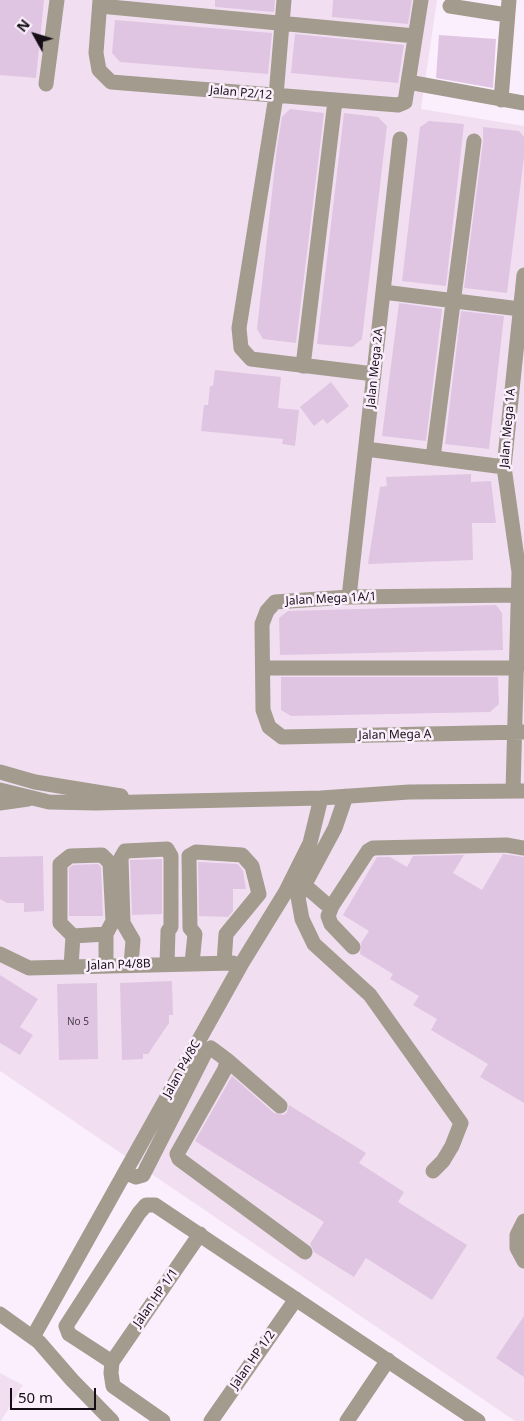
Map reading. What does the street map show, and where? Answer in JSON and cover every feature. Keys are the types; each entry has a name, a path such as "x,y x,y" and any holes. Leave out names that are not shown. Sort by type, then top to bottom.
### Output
{"street":[{"path":"46,84 56,0"},
{"path":"284,0 276,96 239,328 241,348 251,359 374,374"},
{"path":"420,0 408,82 524,103"},
{"path":"501,100 509,0"},
{"path":"100,3 414,36"},
{"name":"Jalan P2/12","path":"100,3 96,53 99,70 111,82 398,105 405,102 408,82"},
{"path":"450,6 507,15"},
{"path":"303,366 335,101"},
{"name":"Jalan Mega 2A","path":"349,598 400,139"},
{"path":"433,458 474,141"},
{"name":"Jalan Mega 1A","path":"519,791 520,732 517,668 519,572 504,467 524,275"},
{"path":"383,292 520,309"},
{"path":"366,449 504,467"},
{"name":"Jalan Mega 1A/1","path":"268,727 263,710 262,624 266,611 275,602 349,598 518,595"},
{"path":"263,668 517,668"},
{"name":"Jalan Mega A","path":"268,727 282,737 520,732"},
{"path":"0,772 36,782 150,801"},
{"path":"0,790 49,802 96,803 321,798 408,792 519,791"},
{"path":"346,796 335,828 303,884 298,897 302,919 314,944 370,995 461,1123 452,1146 443,1161 433,1171"},
{"path":"0,803 19,802 32,797"},
{"name":"Jalan P4/8C","path":"33,1337 242,963 286,893 310,843 321,798"},
{"path":"353,947 331,924 328,916 332,906 368,851 373,848 506,846 524,848"},
{"path":"131,965 133,940 123,923 121,858 125,851 167,849 171,856 172,927 168,931 167,964"},
{"path":"192,963 195,934 190,928 189,856 196,852 242,855 252,866 259,894 226,934 224,963"},
{"path":"71,967 73,936 60,922 60,864 70,856 102,854 110,863 113,921 106,934 106,966"},
{"path":"303,884 325,903 332,906"},
{"path":"73,936 106,934"},
{"name":"Jalan P4/8B","path":"0,954 29,968 242,963"},
{"path":"126,1173 136,1177 143,1175 205,1053 211,1048 280,1106"},
{"path":"227,1060 225,1069 177,1154 179,1159 305,1252"},
{"path":"162,1421 114,1386 111,1373 112,1362 69,1334 66,1326 146,1205 155,1205 200,1234 478,1421"},
{"path":"524,1221 517,1235 517,1242 524,1261"},
{"name":"Jalan HP 1/1","path":"112,1362 200,1234"},
{"name":"Jalan HP 1/2","path":"211,1421 296,1299"},
{"path":"0,1314 33,1337 112,1421"},
{"path":"347,1421 388,1360"}],"shaded area":[{"path":"0,0 437,0 421,109 524,126 524,1421 515,1421 0,1071"},
{"path":"0,1373 23,1385 1,1421 0,1421"}],"building":[{"path":"0,0 44,0 36,78 0,75"},
{"path":"215,0 275,0 274,12 215,7"},
{"path":"333,0 412,0 408,24 332,17"},
{"path":"115,20 272,33 268,74 120,62 112,53"},
{"path":"295,34 404,45 398,83 291,73"},
{"path":"439,35 496,39 493,88 436,78"},
{"path":"290,109 324,113 296,343 263,339 257,329 277,147 282,117"},
{"path":"344,113 378,117 387,126 362,339 352,347 317,344"},
{"path":"429,121 464,124 446,286 402,281 420,127"},
{"path":"483,127 519,131 524,137 524,157 507,293 464,288 483,142"},
{"path":"399,303 442,309 426,441 382,436"},
{"path":"461,311 504,316 489,449 445,444"},
{"path":"215,370 281,377 278,408 299,410 295,446 282,444 283,439 201,431 204,405 208,405 210,386 213,386"},
{"path":"331,382 349,406 327,424 323,419 314,426 300,407"},
{"path":"471,474 471,482 491,481 496,523 472,523 473,560 368,564 380,487 387,486 386,477"},
{"path":"496,605 502,613 503,650 280,655 279,618 288,611"},
{"path":"281,677 498,677 499,704 490,712 291,716 281,710"},
{"path":"503,854 524,857 524,1103 480,1077 488,1064 431,1030 437,1019 413,1005 419,996 390,979 393,974 360,954 361,943 369,931 343,915 377,857 390,857 407,867 413,856 464,855 453,873 482,890"},
{"path":"43,856 44,911 24,912 24,903 7,903 0,899 0,857"},
{"path":"162,859 162,914 132,915 130,860"},
{"path":"198,862 238,864 243,871 246,889 233,889 233,911 228,917 199,916"},
{"path":"98,864 101,867 103,916 69,916 69,868 73,865"},
{"path":"0,975 38,999 20,1027 33,1035 20,1055 0,1043"},
{"path":"172,981 173,1015 169,1015 169,1023 148,1054 143,1054 143,1059 122,1060 120,983"},
{"path":"97,983 98,1059 59,1060 57,984"},
{"path":"232,1076 274,1113 284,1115 289,1105 366,1153 359,1163 404,1192 398,1202 467,1245 432,1300 366,1258 354,1277 314,1252 310,1244 324,1222 195,1141"},
{"path":"524,1316 524,1377 496,1358"}]}
